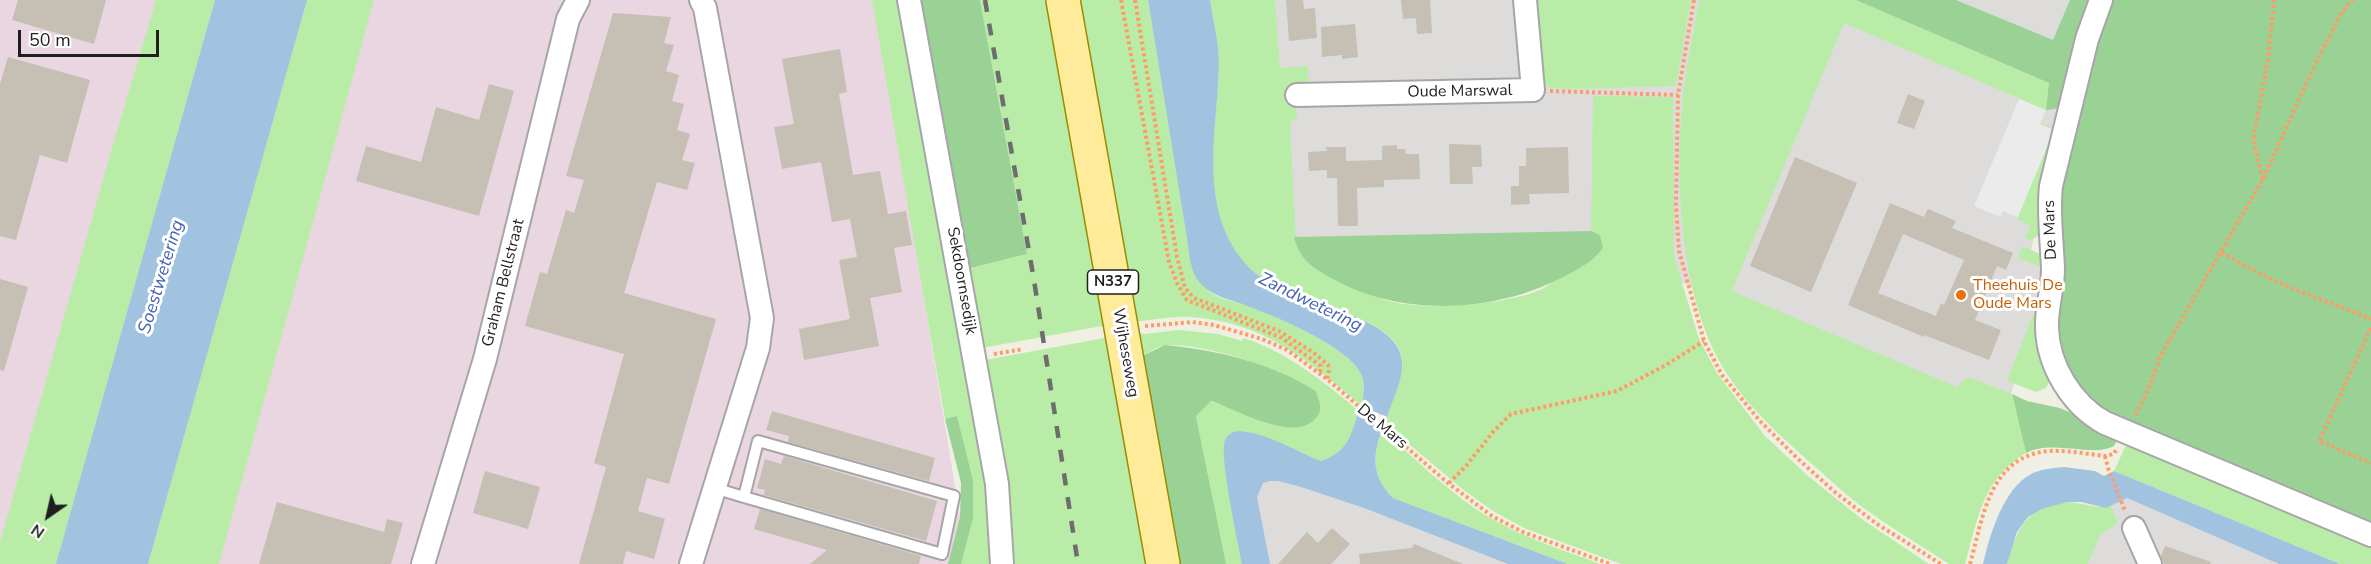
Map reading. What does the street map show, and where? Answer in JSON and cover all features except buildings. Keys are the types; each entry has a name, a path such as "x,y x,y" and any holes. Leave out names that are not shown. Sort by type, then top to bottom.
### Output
{"main road":[{"name":"Wijheseweg","path":"1062,0 1163,564"}],"street":[{"name":"Graham Bellstraat","path":"423,564 485,359 568,19 578,0"},
{"path":"691,564 758,348 762,318 705,8 701,0"},
{"name":"Sekdoornsedijk","path":"909,0 997,484 1002,564"},
{"name":"Oude Marswal","path":"1297,95 1533,90 1525,0"},
{"name":"De Mars","path":"2102,0 2088,39 2051,186 2049,204 2052,288 2047,326 2051,354 2059,372 2078,404 2096,418 2371,535"},
{"path":"2134,528 2150,564"}],"lane":[{"path":"714,489 942,554 954,496 758,441 744,497"}],"path":[{"path":"1121,0 1169,262 1186,300 1282,338 1321,366 1320,374"},
{"path":"1135,0 1177,256 1185,288 1197,300 1256,321 1295,340 1328,365 1327,380"},
{"path":"1694,0 1678,94 1677,234 1684,272 1704,340 1722,375 1760,421 1797,458 1836,493 1877,524 1941,564"},
{"path":"2263,179 2253,140 2268,59 2274,0"},
{"path":"1970,564 1990,492 2011,467 2027,456 2048,451 2105,456 2114,454 2145,397 2161,355 2223,252 2263,179 2314,66 2342,12 2353,0"},
{"path":"1533,90 1678,94"},
{"path":"2223,252 2289,287 2371,320"},
{"name":"De Mars","path":"1144,326 1192,322 1239,331 1287,350 1320,374 1448,483 1492,516 1523,532 1610,564"},
{"path":"2371,328 2319,441 2371,463"},
{"path":"1448,483 1466,466 1493,432 1511,414 1617,391 1666,365 1704,340"},
{"path":"975,357 1023,349"},
{"path":"2105,456 2122,505"}],"shaded area":[{"path":"0,0 875,0 960,517 963,564 0,564"},
{"path":"1250,0 2087,0 2030,255 2047,270 2041,307 2003,416 1621,257 1267,244"},
{"path":"2019,99 2046,110 2040,124 2054,130 2018,217 2003,211 2000,217 1974,206"},
{"path":"1263,453 1537,564 1121,564"},
{"path":"2122,475 2327,564 2084,564"}],"green space":[{"path":"156,0 215,0 56,564 0,564 0,542"},
{"path":"307,0 374,0 219,564 148,564"},
{"path":"872,0 902,0 970,363 997,564 961,564 973,519 957,416 945,419"},
{"path":"916,0 980,0 1027,254 967,269"},
{"path":"980,0 1058,0 1113,324 982,348 967,269 1027,254"},
{"path":"1078,0 1148,0 1193,268 1202,283 1217,296 1275,317 1342,353 1354,364 1363,378 1362,406 1303,359 1262,335 1240,326 1190,317 1130,322"},
{"path":"1210,0 1275,0 1280,68 1308,66 1309,89 1294,90 1297,120 1290,121 1296,245 1349,280 1381,298 1396,303 1465,305 1514,298 1547,286 1600,235 1591,231 1593,96 1673,97 1674,256 1699,339 1717,373 1765,436 1808,476 1863,520 1929,564 1621,564 1524,528 1493,511 1461,488 1384,423 1401,374 1402,358 1397,345 1372,324 1278,288 1245,264 1227,236 1218,213 1214,189 1214,138 1219,63"},
{"path":"1531,0 1691,0 1676,86 1567,89 1551,88 1538,83"},
{"path":"1699,0 1856,0 2050,84 2046,110 1844,23 1732,291 1957,387 1968,377 2012,394 2026,453 2011,463 1991,488 1978,516 1965,564 1949,564 1856,503 1790,444 1746,400 1713,349 1702,321 1686,257 1680,190 1683,94"},
{"path":"1856,0 1956,0 2053,40 2070,0 2094,0 2063,108 2046,110 2049,83"},
{"path":"2107,0 2371,0 2371,528 2088,405 2054,345 2054,207"},
{"path":"2041,123 2058,130 2044,233 2030,240 2025,238 2030,225 2017,219 2054,130"},
{"path":"1591,231 1600,235 1603,248 1587,263 1567,275 1540,288 1511,297 1450,306 1419,305 1360,292 1313,267 1299,251 1294,237"},
{"path":"2022,246 2040,254 2044,259 2050,380 2046,388 2036,392 2007,381 2044,286 2043,268 2018,258"},
{"path":"1179,330 1218,334 1242,341 1244,338 1260,344 1304,369 1359,411 1343,448 1321,461 1224,451 1242,564 1226,564 1196,416 1210,401 1277,426 1316,391 1284,374 1244,359 1204,349 1164,345 1138,358 1134,333"},
{"path":"1115,336 1155,564 1006,564 985,360"},
{"path":"1165,345 1224,354 1263,365 1316,391 1320,411 1313,421 1303,426 1277,426 1262,422 1211,401 1196,416 1226,564 1175,564 1138,358"},
{"path":"2012,394 2027,401 2060,408 2113,431 2117,440 2114,446 2105,449 2048,448 2026,453"},
{"path":"957,416 973,481 973,519 961,564 948,564 960,517 961,483 945,419"},
{"path":"1382,430 1479,511 1519,533 1600,564 1568,564 1393,498 1381,482 1376,466 1377,449"},
{"path":"2127,443 2371,540 2371,564 2340,564 2114,471"},
{"path":"2066,502 2111,506 2118,523 2100,535 2088,564 2007,564 2015,540 2025,522 2041,509"}],"water":[{"name":"Soestwetering","path":"215,0 307,0 148,564 56,564"},
{"path":"1148,0 1210,0 1219,63 1213,163 1219,212 1227,235 1245,263 1270,283 1291,294 1361,319 1392,340 1401,354 1402,370 1387,417 1362,406 1363,378 1354,364 1342,353 1292,325 1217,295 1197,279 1190,260"},
{"path":"1359,411 1382,430 1377,449 1376,466 1381,482 1393,498 1568,564 1508,564 1364,508 1298,486 1270,481 1263,483 1257,497 1270,564 1242,564 1225,464 1224,450 1227,436 1239,431 1249,432 1321,461 1337,452 1347,442"},
{"path":"2064,467 2095,471 2104,476 2114,471 2340,564 2279,564 2127,498 2106,508 2081,502 2067,502 2042,509 2028,517 2017,532 2007,564 1983,564 1999,514 2013,490 2031,474"}],"waterway":[{"name":"Zandwetering","path":"1367,427 1374,406"}],"railway":[{"path":"985,0 1034,280 1078,564"}],"place":[{"name":"Theehuis De Oude Mars","path":"1961,295"}]}
